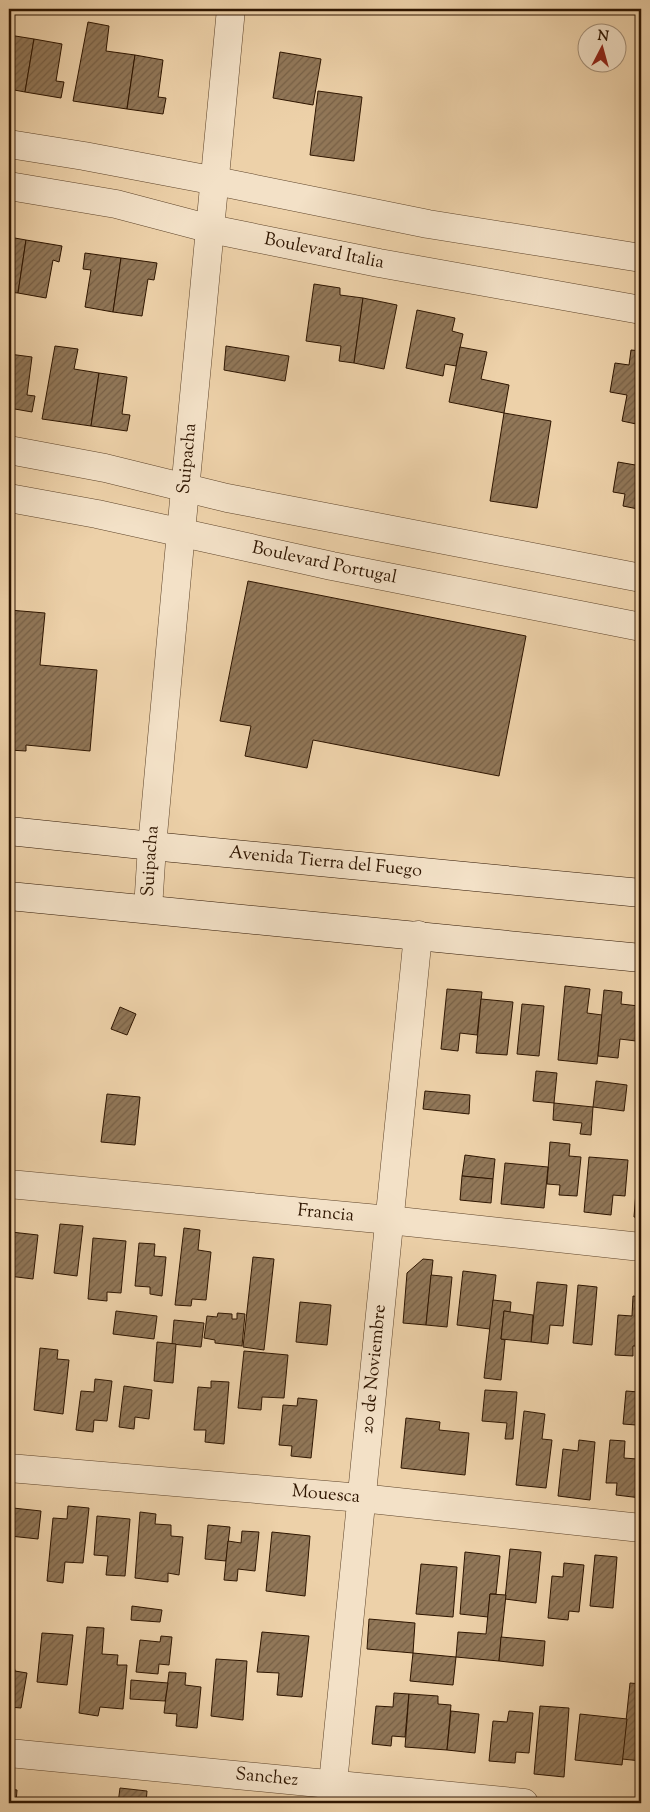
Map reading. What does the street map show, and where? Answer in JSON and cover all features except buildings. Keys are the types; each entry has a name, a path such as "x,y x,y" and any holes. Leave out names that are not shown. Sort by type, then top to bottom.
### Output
{"street":[{"name":"Suipacha","path":"148,909 152,846 185,488 216,181 231,9"},
{"path":"9,144 216,181 428,224 641,258"},
{"name":"Boulevard Italia","path":"9,186 116,204 211,229 379,263 641,310"},
{"path":"9,450 105,468 227,498 641,578"},
{"name":"Boulevard Portugal","path":"9,498 97,514 332,566 641,627"},
{"name":"Avenida Tierra del Fuego","path":"9,831 641,893"},
{"path":"9,896 641,958"},
{"name":"20 de Noviembre","path":"332,1794 418,935"},
{"name":"Francia","path":"9,1184 389,1220 641,1247"},
{"name":"Mouesca","path":"9,1468 361,1498 641,1528"},
{"name":"Sanchez","path":"9,1753 332,1794 524,1803"}]}
